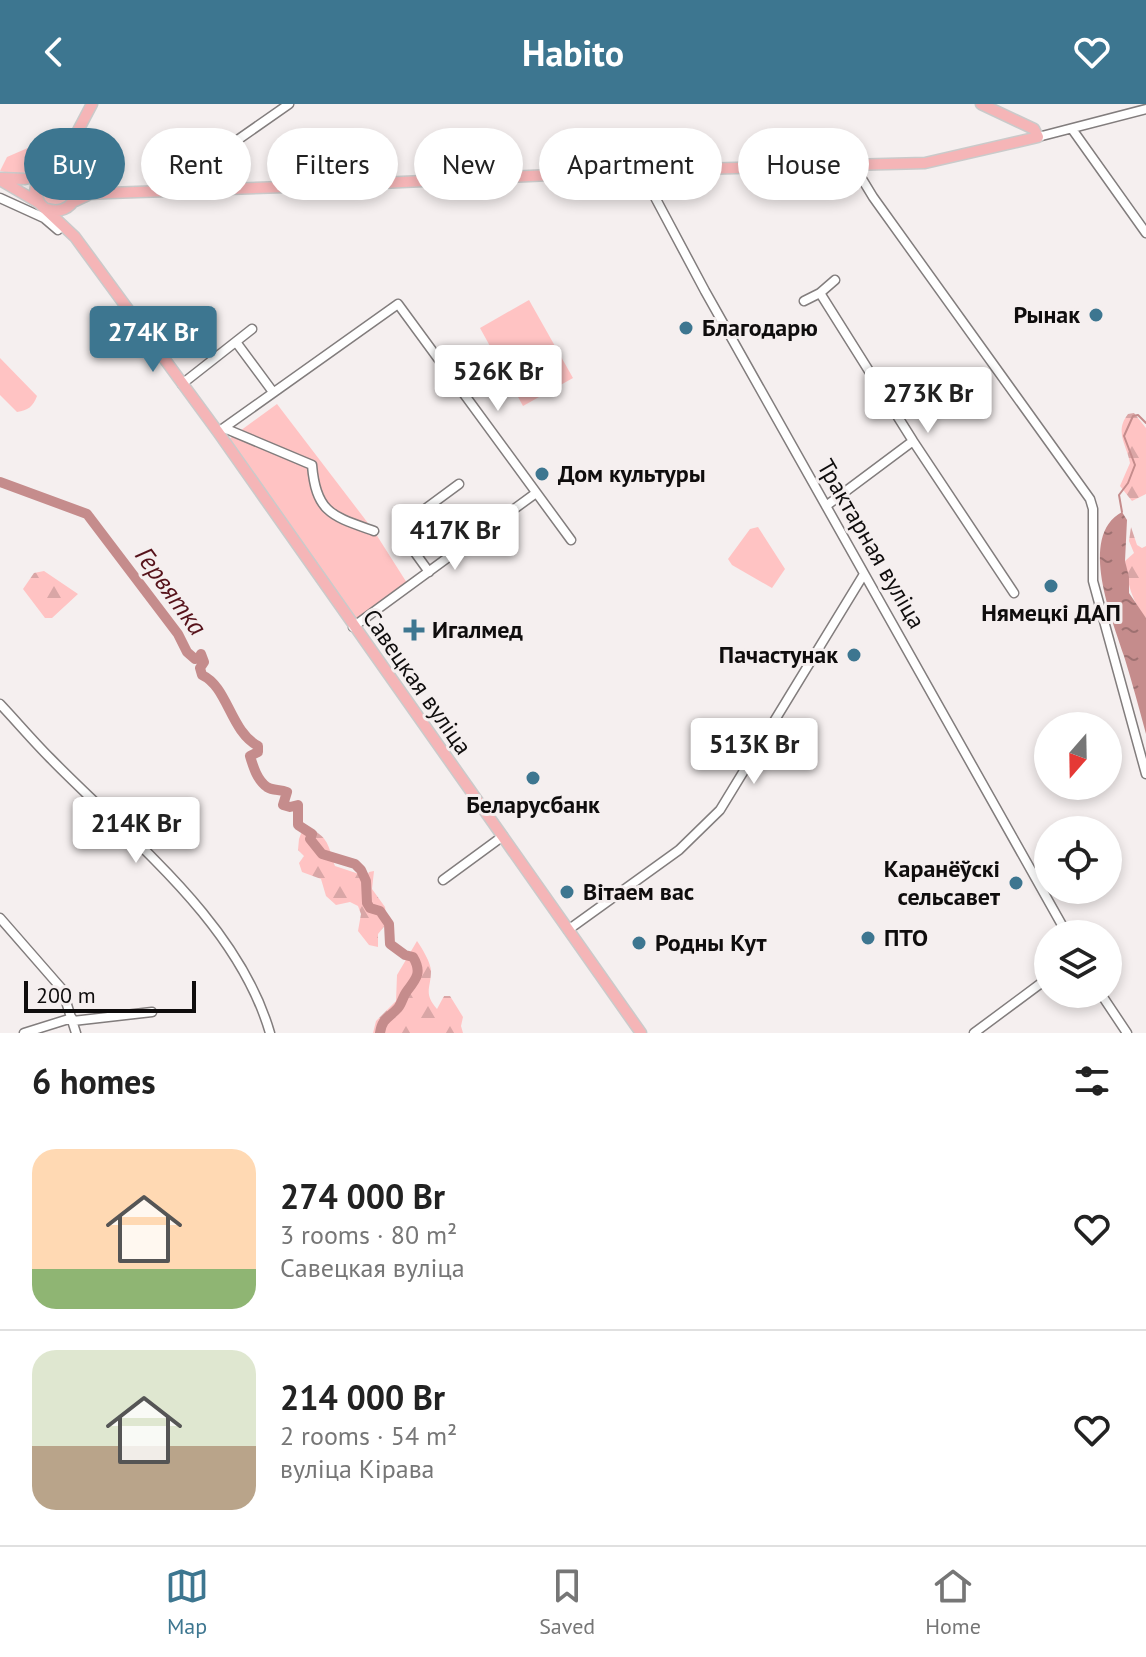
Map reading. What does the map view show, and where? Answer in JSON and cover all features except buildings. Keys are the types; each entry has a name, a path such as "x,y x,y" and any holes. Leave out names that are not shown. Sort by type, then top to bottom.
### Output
{"main road":[{"path":"79,128 92,104"},
{"path":"869,163 940,161 1038,137 1034,129 981,104"},
{"path":"251,187 539,175"},
{"name":"Савецкая вуліца","path":"0,179 24,179"},
{"name":"Савецкая вуліца","path":"0,179 44,207 75,237 182,384 221,430 353,627 641,1033"},
{"path":"41,200 44,207 61,211 78,200"},
{"path":"74,202 70,224 75,237"}],"street":[{"path":"251,131 289,104"},
{"path":"1038,137 1146,109"},
{"path":"1072,129 1146,233"},
{"path":"869,190 1090,499 1093,509 1093,581 1146,774"},
{"path":"0,198 44,218 58,230"},
{"name":"Трактарная вуліца","path":"657,200 1059,920"},
{"path":"804,301 835,280"},
{"path":"820,293 1014,593"},
{"path":"221,430 398,304 571,540"},
{"path":"182,384 252,329"},
{"path":"236,342 273,392"},
{"path":"221,430 312,465 317,497 325,508 347,522 374,531"},
{"path":"826,506 913,441"},
{"path":"429,572 398,529 459,484"},
{"path":"353,627 536,493"},
{"path":"568,930 679,850 720,810 864,574"},
{"path":"0,704 49,758 133,839 213,927 246,973 270,1033"},
{"path":"443,880 503,836"},
{"path":"0,918 62,989 76,1033"},
{"path":"974,1033 1034,988"},
{"path":"1110,1008 1127,1033"},
{"path":"24,1033 72,1020 152,1012"}],"green space":[{"path":"24,150 24,172 0,171 7,157"},
{"path":"44,200 68,200 56,206"},
{"path":"529,300 573,378 523,406 480,328"},
{"path":"0,358 37,396 27,409 17,412 0,395"},
{"path":"277,404 374,531 407,583 356,619 229,439"},
{"path":"1134,413 1146,428 1146,494 1132,501 1120,486 1130,463 1122,427 1128,414"},
{"path":"758,527 785,569 772,588 732,565 728,559 750,529"},
{"path":"1131,527 1137,545 1142,548 1146,546 1146,618 1134,598 1126,569 1125,561 1134,553 1129,541"},
{"path":"44,571 78,594 52,618 45,618 23,589 34,573"},
{"path":"311,829 325,840 335,866 359,874 363,884 369,872 374,871 372,889 385,907 387,923 378,934 378,947 369,945 358,931 361,914 358,906 350,902 336,905 326,896 321,879 302,872 299,863 304,856 298,850 299,839 302,831"},
{"path":"417,941 431,968 430,999 437,1009 444,996 450,996 463,1017 463,1033 373,1033 376,1021 396,1001 397,975"}],"water":[{"path":"1122,512 1127,520 1125,561 1129,593 1146,618 1146,734 1102,580 1102,540 1109,524"}],"waterway":[{"name":"Гервятка","path":"1122,512 1119,495 1135,465 1124,436 1133,416 1138,415 1146,423"},
{"name":"Гервятка","path":"0,482 87,514 178,634 187,652 195,659 201,654 204,662 200,668 202,675 218,689 241,730 258,746 258,752 250,756 261,781 269,788 287,792 283,805 298,805 298,825 312,834 310,839 322,854 355,864 361,870 366,881 367,903 370,908 380,911 389,924 390,944 413,957 418,971 398,1008 384,1021 380,1033"}],"place":[{"name":"Рынак","path":"1096,315"},
{"name":"Благодарю","path":"686,328"},
{"name":"Дом культуры","path":"542,474"},
{"name":"Нямецкі ДАП","path":"1051,586"},
{"name":"Игалмед","path":"414,630"},
{"name":"Пачастунак","path":"854,655"},
{"name":"Беларусбанк","path":"533,778"},
{"name":"Каранёўскі сельсавет","path":"1016,883"},
{"name":"Вітаем вас","path":"567,892"},
{"name":"ПТО","path":"868,938"},
{"name":"Родны Кут","path":"639,943"}]}
